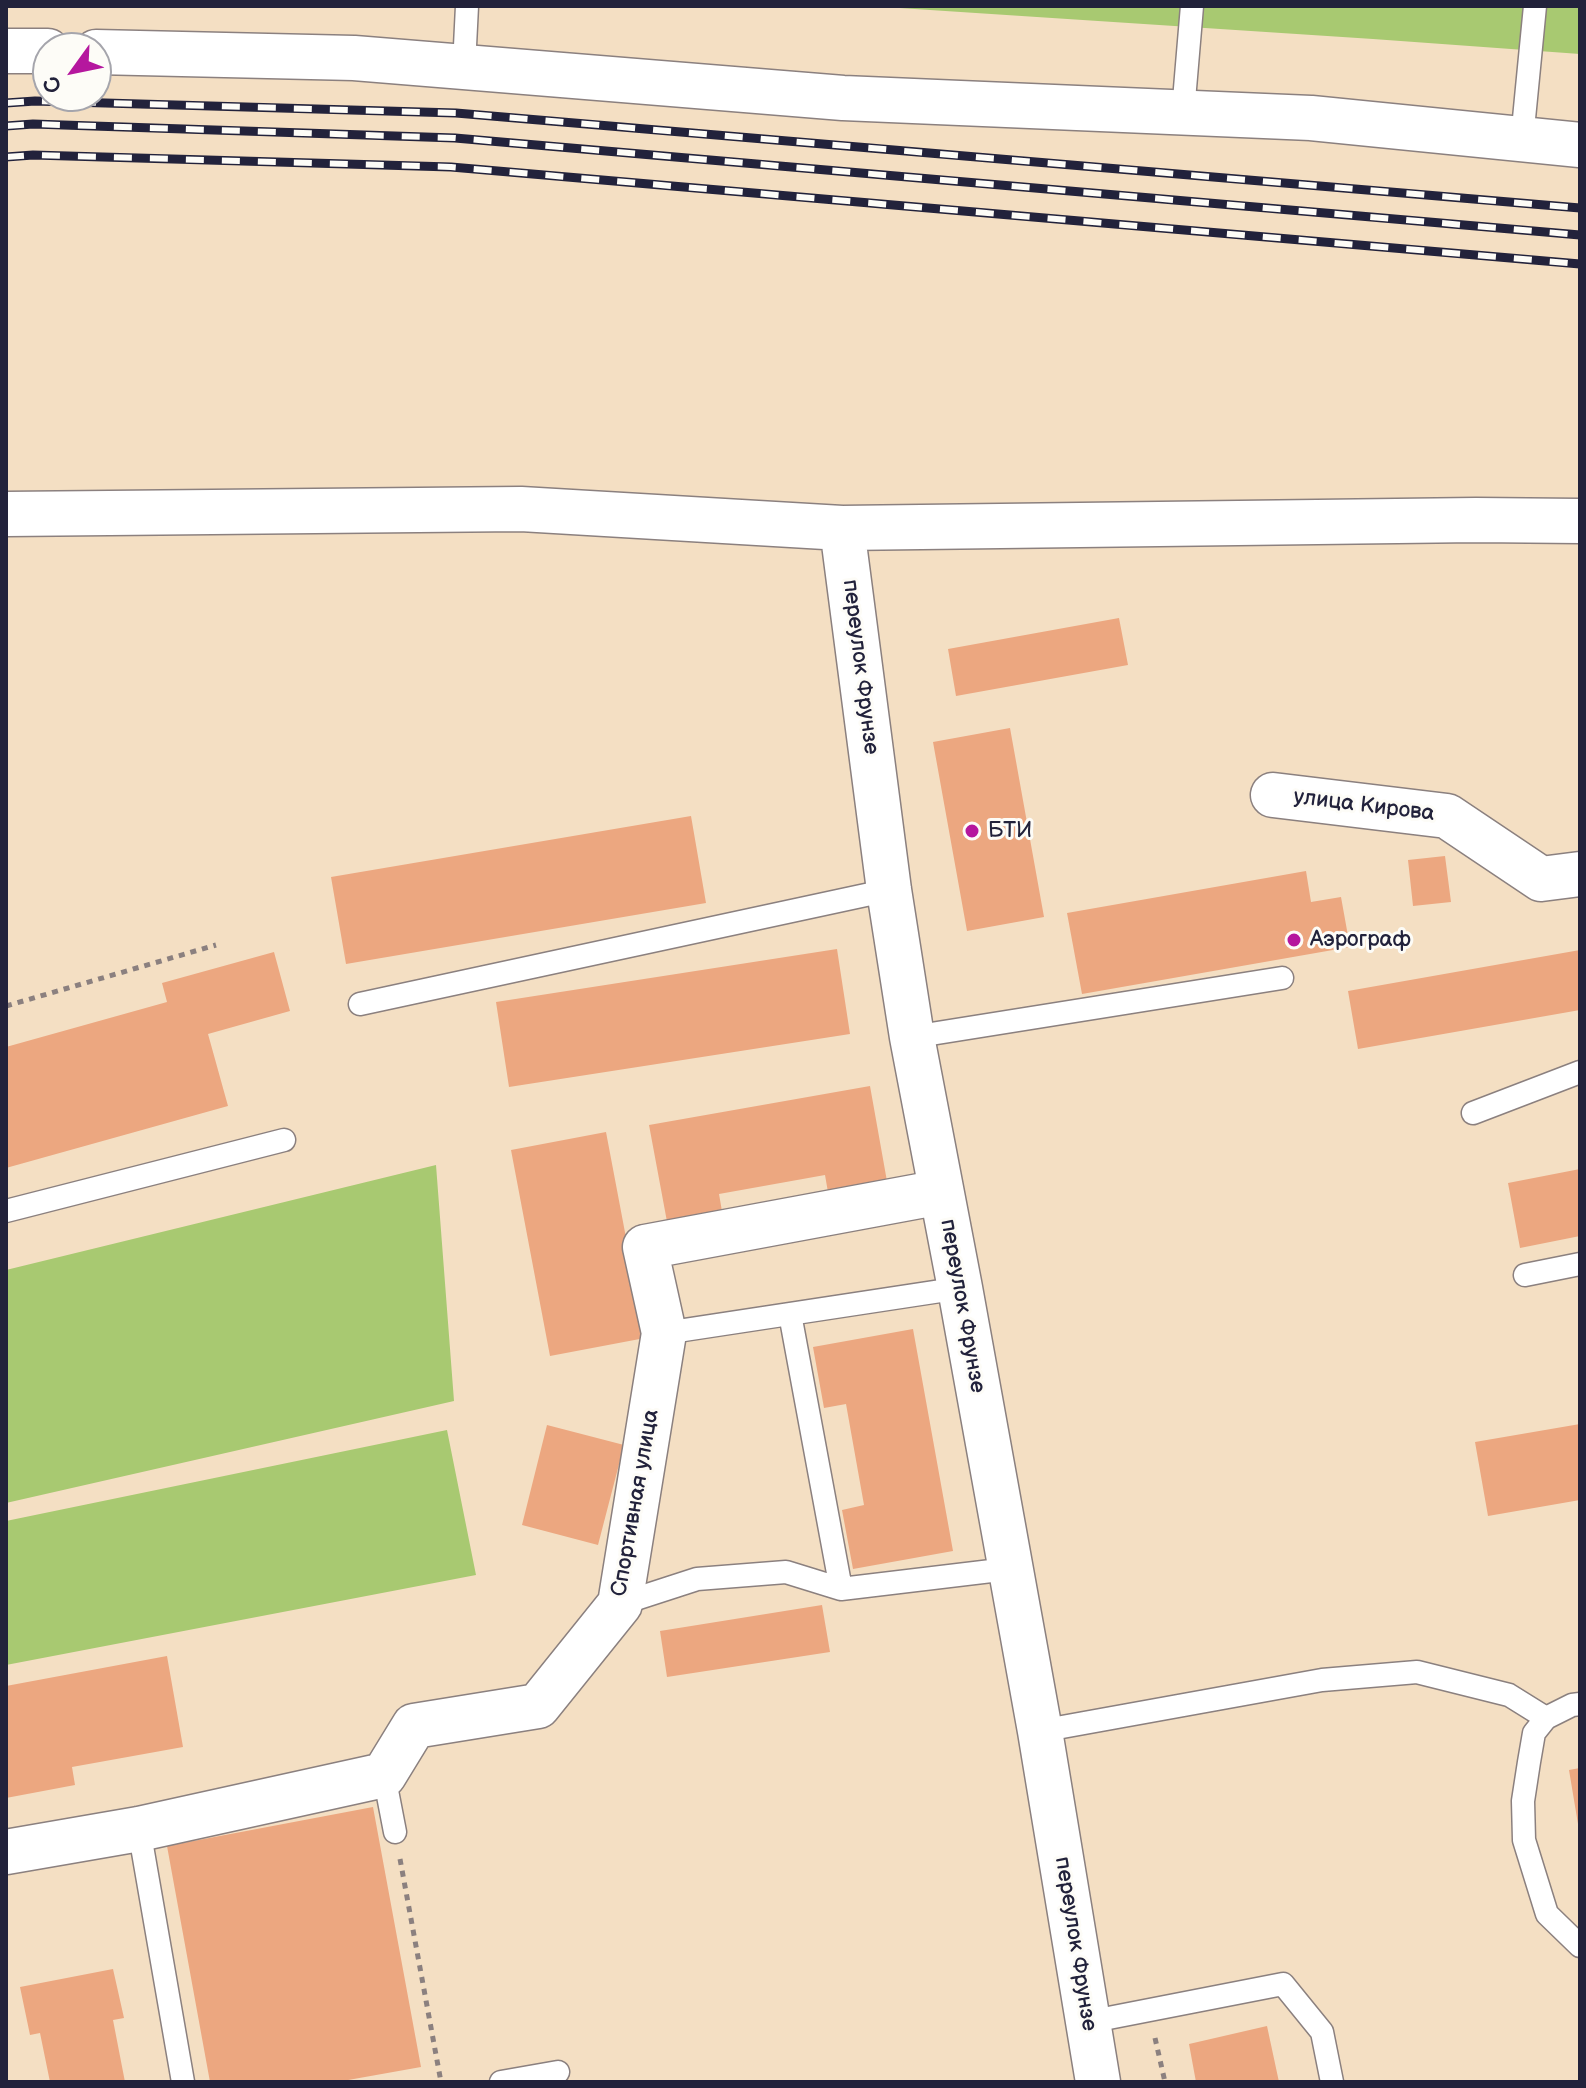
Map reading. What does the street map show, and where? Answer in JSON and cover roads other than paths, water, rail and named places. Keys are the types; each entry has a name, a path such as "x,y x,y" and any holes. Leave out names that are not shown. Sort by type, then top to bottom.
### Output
{"street":[{"path":"6,51 32,51"},
{"path":"112,52 354,58 843,98 1311,118 1580,145"},
{"path":"6,514 521,509 842,528 1580,521"},
{"name":"переулок Фрунзе","path":"842,528 889,890 912,1037 1040,1731 1098,2082"},
{"name":"улица Кирова","path":"1273,795 1447,816 1541,879 1580,874"},
{"name":"Спортивная улица","path":"384,1775 414,1726 538,1706 620,1604 664,1333 645,1247 941,1192"},
{"path":"6,1852 139,1829 384,1775"}],"lane":[{"path":"464,66 467,6"},
{"path":"1183,112 1192,6"},
{"path":"1522,139 1535,6"},
{"path":"360,1004 889,890"},
{"path":"912,1037 1282,978"},
{"path":"1473,1113 1580,1072"},
{"path":"6,1211 284,1140"},
{"path":"1525,1275 1580,1264"},
{"path":"664,1333 960,1288"},
{"path":"790,1314 841,1589"},
{"path":"620,1604 697,1579 786,1572 841,1589 1008,1569"},
{"path":"1040,1731 1322,1680 1417,1672 1509,1695 1546,1718"},
{"path":"1580,1704 1546,1718 1534,1733 1523,1801 1524,1840 1547,1914 1580,1946"},
{"path":"384,1775 395,1832"},
{"path":"139,1829 183,2082"},
{"path":"1088,2022 1283,1984 1322,2032 1332,2082"},
{"path":"501,2082 558,2072"}],"railway":[{"path":"6,103 35,101 456,113 1580,208"},
{"path":"6,126 33,124 455,138 1580,235"},
{"path":"6,157 33,155 451,167 1580,264"}],"place":[{"name":"БТИ","path":"972,831"},
{"name":"Аэрограф","path":"1294,940"}]}
